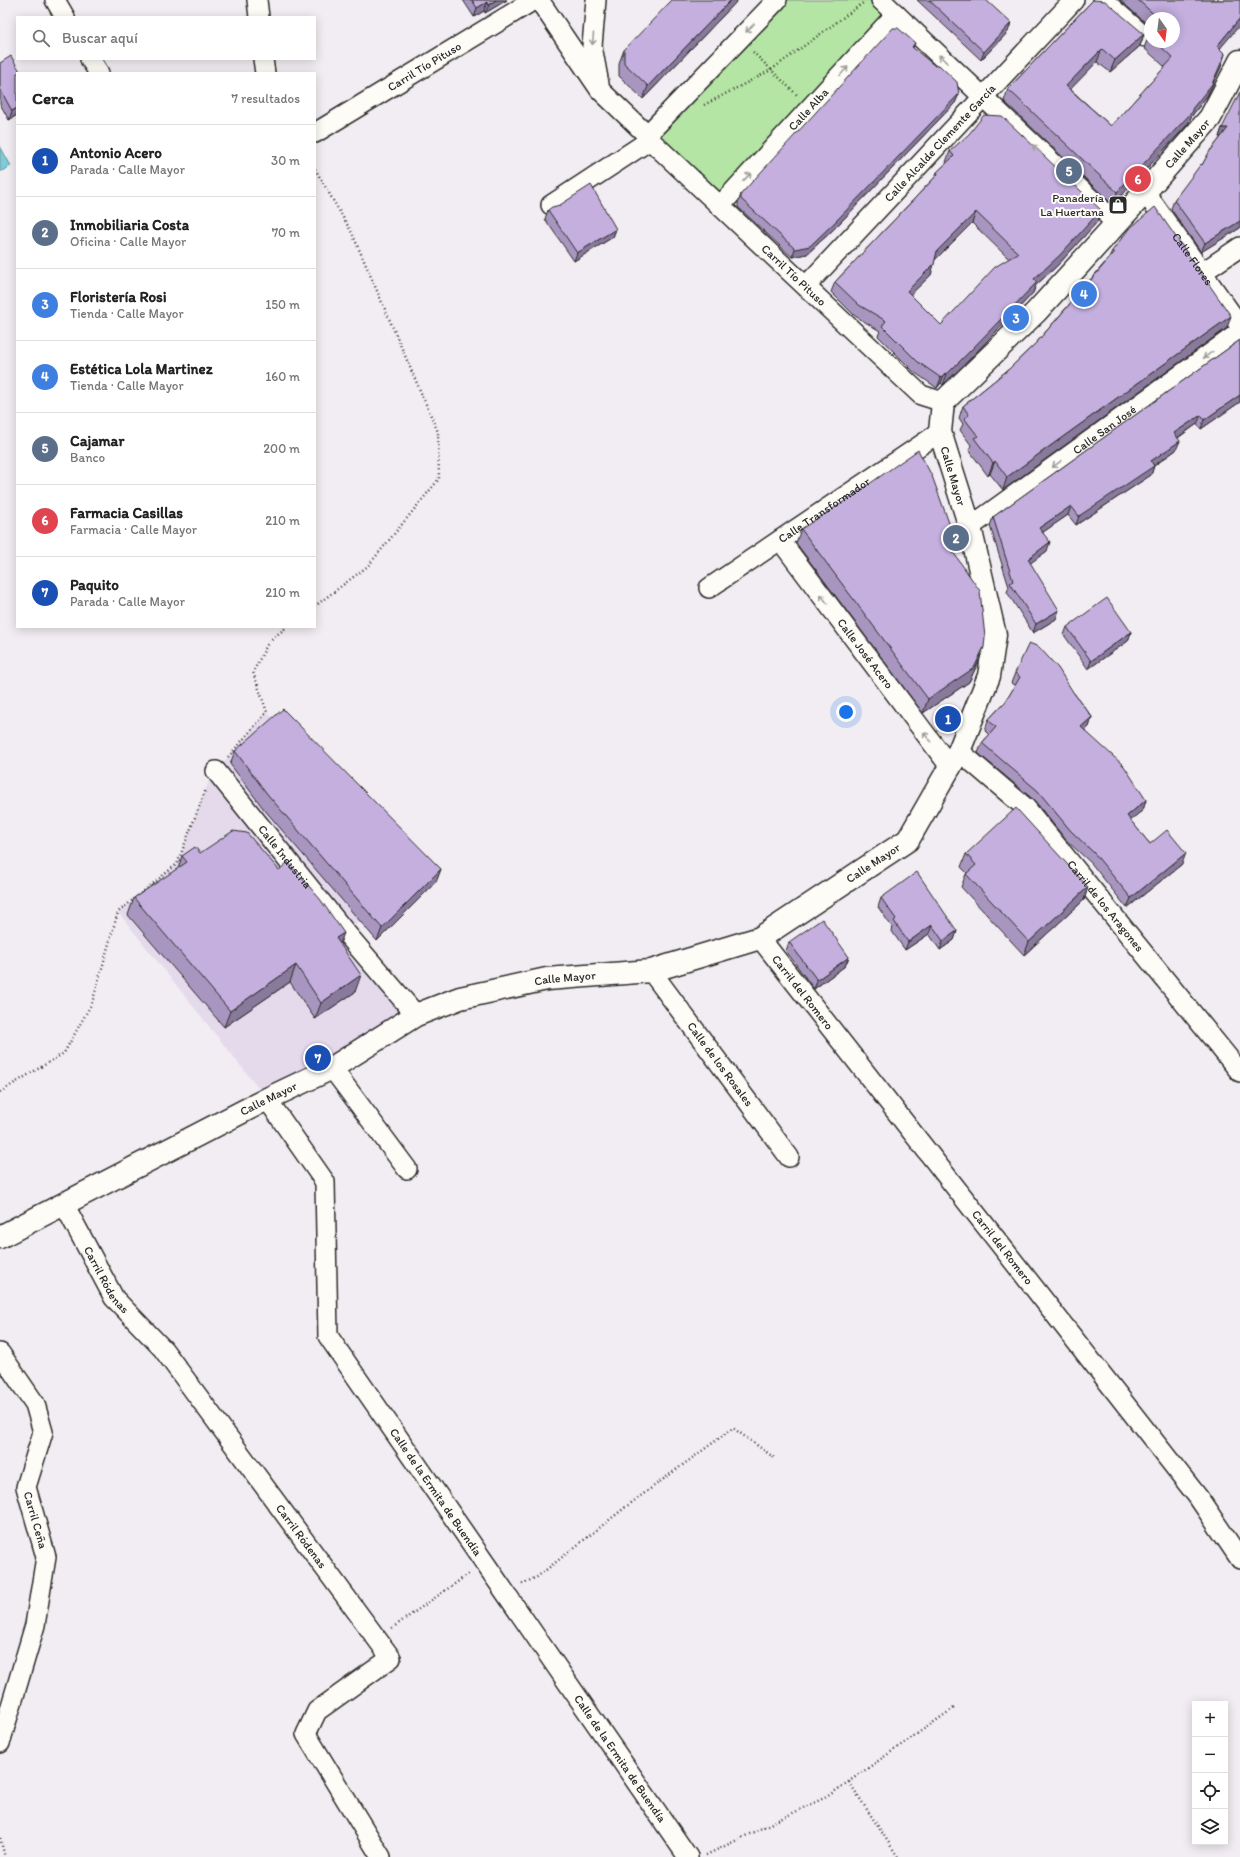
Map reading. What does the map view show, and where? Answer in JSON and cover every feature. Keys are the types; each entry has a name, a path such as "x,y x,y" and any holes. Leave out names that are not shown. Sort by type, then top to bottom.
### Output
{"street":[{"path":"55,0 64,16"},
{"path":"257,0 259,16"},
{"name":"Carril Tío Pituso","path":"316,132 534,0"},
{"name":"Carril Tío Pituso","path":"539,0 600,90 648,138 921,395 943,402"},
{"path":"596,0 592,46 600,90"},
{"path":"551,205 648,138 777,0"},
{"path":"881,0 1116,223"},
{"name":"Calle Alcalde Clemente García","path":"806,286 1074,0"},
{"path":"1103,0 1144,36"},
{"name":"Calle Alba","path":"720,206 896,14"},
{"path":"91,60 98,72"},
{"path":"263,60 265,72"},
{"name":"Calle Mayor","path":"0,1237 267,1099 332,1068 416,1015 460,998 547,979 651,971 760,938 908,840 955,760 990,676 995,635 970,527 940,432 943,402 1036,312 1210,118 1240,62"},
{"name":"Calle Flores","path":"1145,192 1240,326"},
{"path":"1203,272 1240,247"},
{"name":"Calle San José","path":"970,527 1240,332"},
{"name":"Calle Transformador","path":"709,588 940,432"},
{"name":"Calle José Acero","path":"780,540 955,760"},
{"name":"Carril de los Aragones","path":"955,760 1026,808 1240,1072"},
{"name":"Calle Industria","path":"216,771 346,933 416,1015"},
{"name":"Carril del Romero","path":"760,938 1198,1497 1240,1559"},
{"name":"Calle de los Rosales","path":"651,971 789,1157"},
{"path":"332,1068 407,1169"},
{"name":"Calle de la Ermita de Buendía","path":"267,1099 325,1182 328,1336 688,1857"},
{"name":"Carril Ródenas","path":"64,1204 114,1298 163,1348 391,1658 318,1711 306,1734 381,1857"},
{"name":"Carril Ceña","path":"0,1353 35,1404 43,1432 26,1488 46,1557 35,1625 0,1743"}],"path":[{"path":"702,106 771,70 866,0"},
{"path":"740,39 810,108"},
{"path":"316,171 352,233 438,432 439,479 368,566 316,605"},
{"path":"0,1092 64,1053 92,1003 118,912 177,864 210,778 267,712 253,672 269,641 286,628"},
{"path":"505,1592 537,1577 627,1506 733,1428 776,1459"},
{"path":"377,1639 485,1563"},
{"path":"701,1857 828,1796 954,1708"},
{"path":"849,1782 898,1857"},
{"path":"0,1838 5,1857"}],"shaded area":[{"path":"267,712 418,865 346,933 416,1015 267,1099 118,912 177,864 210,778"}],"green space":[{"path":"779,0 881,0 895,13 720,204 648,134"}],"water":[{"path":"0,146 11,166 0,172"}],"building":[{"path":"472,0 496,0 489,5 487,2 477,8"},
{"path":"672,0 731,0 648,86 624,63 624,50"},
{"path":"929,0 986,0 1011,23 984,52"},
{"path":"1093,0 1105,1 1144,34 1115,60 1102,49 1066,86 1111,126 1173,58 1162,48 1180,48 1180,12 1151,12 1138,0 1240,0 1240,18 1217,46 1225,54 1212,84 1192,109 1193,111 1117,192 1008,89"},
{"path":"893,28 898,28 915,43 912,47 935,66 939,65 957,82 959,94 810,246 795,249 741,199 741,194"},
{"path":"11,56 20,72 16,72 16,109 12,111 0,89 0,63"},
{"path":"1240,92 1240,221 1205,243 1174,200 1201,164 1202,165 1211,149 1228,128 1222,128"},
{"path":"984,115 1002,116 1101,210 1060,255 1034,279 1037,282 947,374 945,373 941,378 918,362 882,326 886,321 859,305 835,282 938,174 937,172 954,156 950,151 969,134","holes":["976,212 1018,253 995,267 941,325 907,291 934,264 937,251"]},
{"path":"591,185 616,229 577,253 548,210 552,207 560,205"},
{"path":"1155,207 1231,316 1007,477 995,461 993,463 974,438 978,436 964,418 969,415 963,406 1009,369 1037,342 1114,253 1112,251 1128,230"},
{"path":"1240,340 1240,395 1204,420 1201,415 1174,433 1180,441 1151,461 1154,466 1079,516 1071,506 1039,528 1050,542 1028,559 1059,610 1036,624 1010,583 1013,581 993,517"},
{"path":"918,450 932,476 957,545 951,549 980,591 985,637 984,647 974,668 928,699 801,529 839,505"},
{"path":"1107,598 1131,632 1091,661 1067,627"},
{"path":"1029,643 1039,647 1058,668 1073,692 1092,717 1081,727 1124,766 1146,800 1127,816 1150,844 1167,830 1186,853 1131,898 1094,853 1070,830 1038,791 982,743 996,727 988,720 1006,701 1020,677 1015,673"},
{"path":"283,709 441,869 382,928 268,795 235,751"},
{"path":"1016,808 1088,887 1029,942 966,874 976,865 966,854"},
{"path":"233,831 247,833 279,870 288,862 320,899 344,933 336,938 361,975 321,1003 296,965 230,1011 134,898 187,862 182,856 195,847 200,853"},
{"path":"917,872 957,931 943,941 932,925 908,942 894,921 896,919 881,898"},
{"path":"822,919 849,957 817,980 789,942"}],"place":[{"name":"Cajamar","path":"1069,171"},
{"name":"Farmacia Casillas","path":"1138,179"},
{"name":"Panadería La Huertana","path":"1118,205"},
{"name":"Estética Lola Martinez","path":"1084,294"},
{"name":"Floristería Rosi","path":"1016,318"},
{"name":"Inmobiliaria Costa","path":"956,538"},
{"name":"Antonio Acero","path":"948,719"},
{"name":"Paquito","path":"318,1058"}]}
